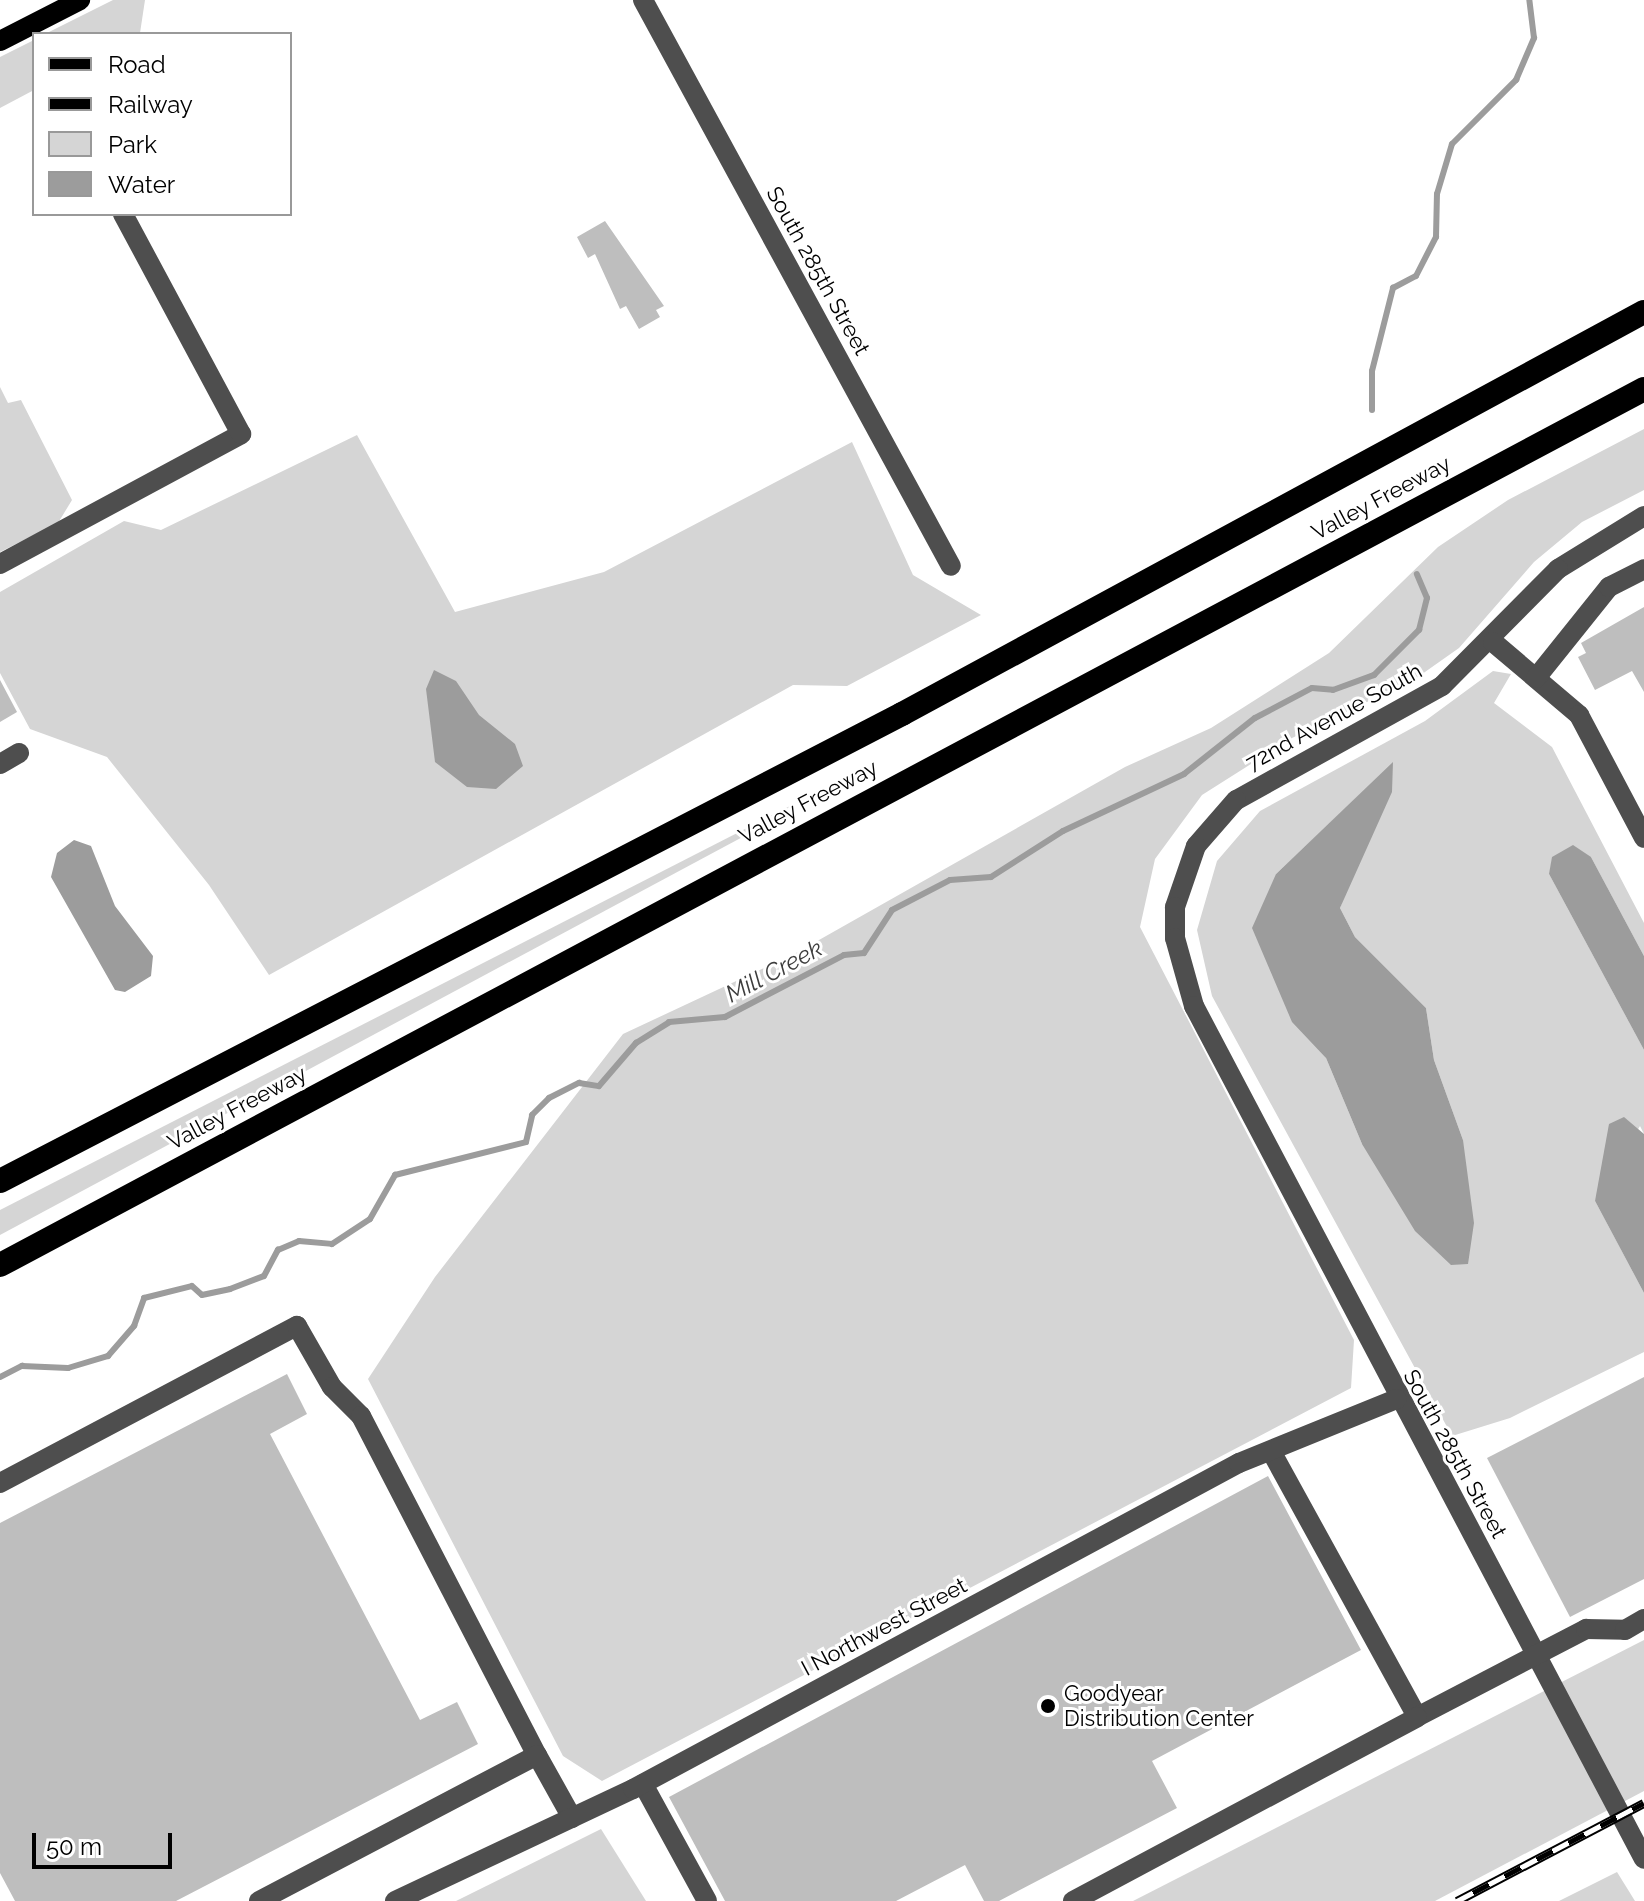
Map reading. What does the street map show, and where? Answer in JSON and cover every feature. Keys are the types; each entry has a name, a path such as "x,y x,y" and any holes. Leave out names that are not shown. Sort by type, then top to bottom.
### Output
{"highway":[{"name":"Valley Freeway","path":"0,1181 902,714 1644,312"},
{"name":"Valley Freeway","path":"0,1265 1644,389"}],"main road":[{"path":"0,41 80,0"}],"street":[{"name":"South 285th Street","path":"643,0 951,566"},
{"path":"0,564 241,434 124,216"},
{"name":"72nd Avenue South","path":"1228,1069 1194,1006 1175,938 1175,907 1196,846 1270,775 1442,686 1493,642 1558,569 1644,516"},
{"path":"1536,678 1609,587 1644,569"},
{"path":"1493,642 1579,715 1644,838"},
{"path":"0,764 19,753"},
{"name":"South 285th Street","path":"1228,1069 1397,1399 1537,1653 1644,1859"},
{"path":"0,1483 297,1326 332,1387 361,1416 572,1818"},
{"name":"I Northwest Street","path":"395,1901 643,1784 1271,1451 1397,1399"},
{"path":"1271,1451 1417,1717"},
{"path":"1073,1901 1537,1653 1586,1629 1625,1630 1644,1619"},
{"path":"259,1901 293,1893 537,1755"},
{"path":"643,1784 707,1901"}],"green space":[{"path":"113,0 145,0 140,32 49,32"},
{"path":"32,41 32,91 0,108 0,57"},
{"path":"0,387 8,403 21,400 72,500 58,523 0,552"},
{"path":"1644,429 1644,490 1582,522 1534,562 1459,648 1415,679 1292,738 1202,795 1155,859 1140,927 1354,1340 1351,1388 602,1781 563,1756 368,1379 435,1277 623,1034 796,953 1125,767 1211,728 1329,653 1438,547 1508,500"},
{"path":"357,435 455,612 604,572 852,442 913,575 981,615 847,686 793,685 269,975 209,885 107,757 30,729 0,673 0,592 124,521 161,530"},
{"path":"1493,671 1511,674 1494,703 1552,747 1644,923 1644,956 1591,857 1549,874 1644,1050 1644,1134 1640,1126 1595,1201 1644,1293 1644,1352 1510,1418 1452,1436 1212,996 1197,930 1217,861 1260,811 1425,721","holes":["1393,763 1340,908 1355,937 1426,1008 1434,1060 1463,1140 1362,1144 1326,1058 1276,874"]},
{"path":"790,806 776,819 0,1235 0,1210"},
{"path":"1644,1640 1644,1791 1435,1901 1133,1901"},
{"path":"601,1829 646,1901 456,1901"},
{"path":"1617,1872 1635,1901 1559,1901"}],"water":[{"path":"434,670 456,681 479,715 515,744 523,766 496,789 467,787 435,762 426,689"},
{"path":"1393,762 1392,792 1340,908 1355,937 1426,1008 1434,1060 1463,1140 1474,1223 1468,1264 1451,1265 1415,1231 1362,1144 1326,1058 1292,1022 1252,928 1276,874"},
{"path":"74,840 91,846 115,906 153,956 151,976 125,992 115,990 51,877 57,853"},
{"path":"1573,845 1591,857 1644,956 1644,1050 1549,874 1552,857"},
{"path":"1624,1117 1644,1134 1644,1293 1595,1201 1609,1124"}],"building":[{"path":"605,221 664,306 656,310 660,317 639,329 626,306 620,309 595,254 588,258 577,237"},
{"path":"1644,607 1644,692 1632,671 1595,690 1578,657 1586,653 1581,643"},
{"path":"0,680 17,712 0,722"},
{"path":"287,1374 307,1414 270,1434 420,1720 457,1702 478,1744 176,1901 15,1901 0,1873 0,1523"},
{"path":"1644,1377 1644,1579 1570,1617 1487,1458"},
{"name":"Goodyear Distribution Center","path":"1268,1476 1361,1650 1152,1761 1177,1808 999,1901 984,1901 965,1865 896,1901 725,1901 669,1797"}],"waterway":[{"name":"Mill Creek","path":"1372,410 1372,371 1393,288 1416,276 1436,237 1437,194 1452,144 1516,80 1534,38 1529,0"},
{"name":"Mill Creek","path":"0,1377 22,1366 68,1368 108,1356 134,1326 144,1298 192,1286 202,1295 230,1289 264,1276 278,1250 299,1241 332,1244 370,1219 395,1175 526,1142 532,1115 549,1098 579,1083 599,1086 636,1043 669,1022 725,1017 844,955 864,953 892,910 950,880 991,877 1063,831 1184,774 1255,718 1312,688 1333,690 1374,675 1419,630 1427,598 1417,574"}],"railway":[{"path":"1457,1901 1644,1803"}],"place":[{"name":"Goodyear Distribution Center","path":"1048,1706"}]}
